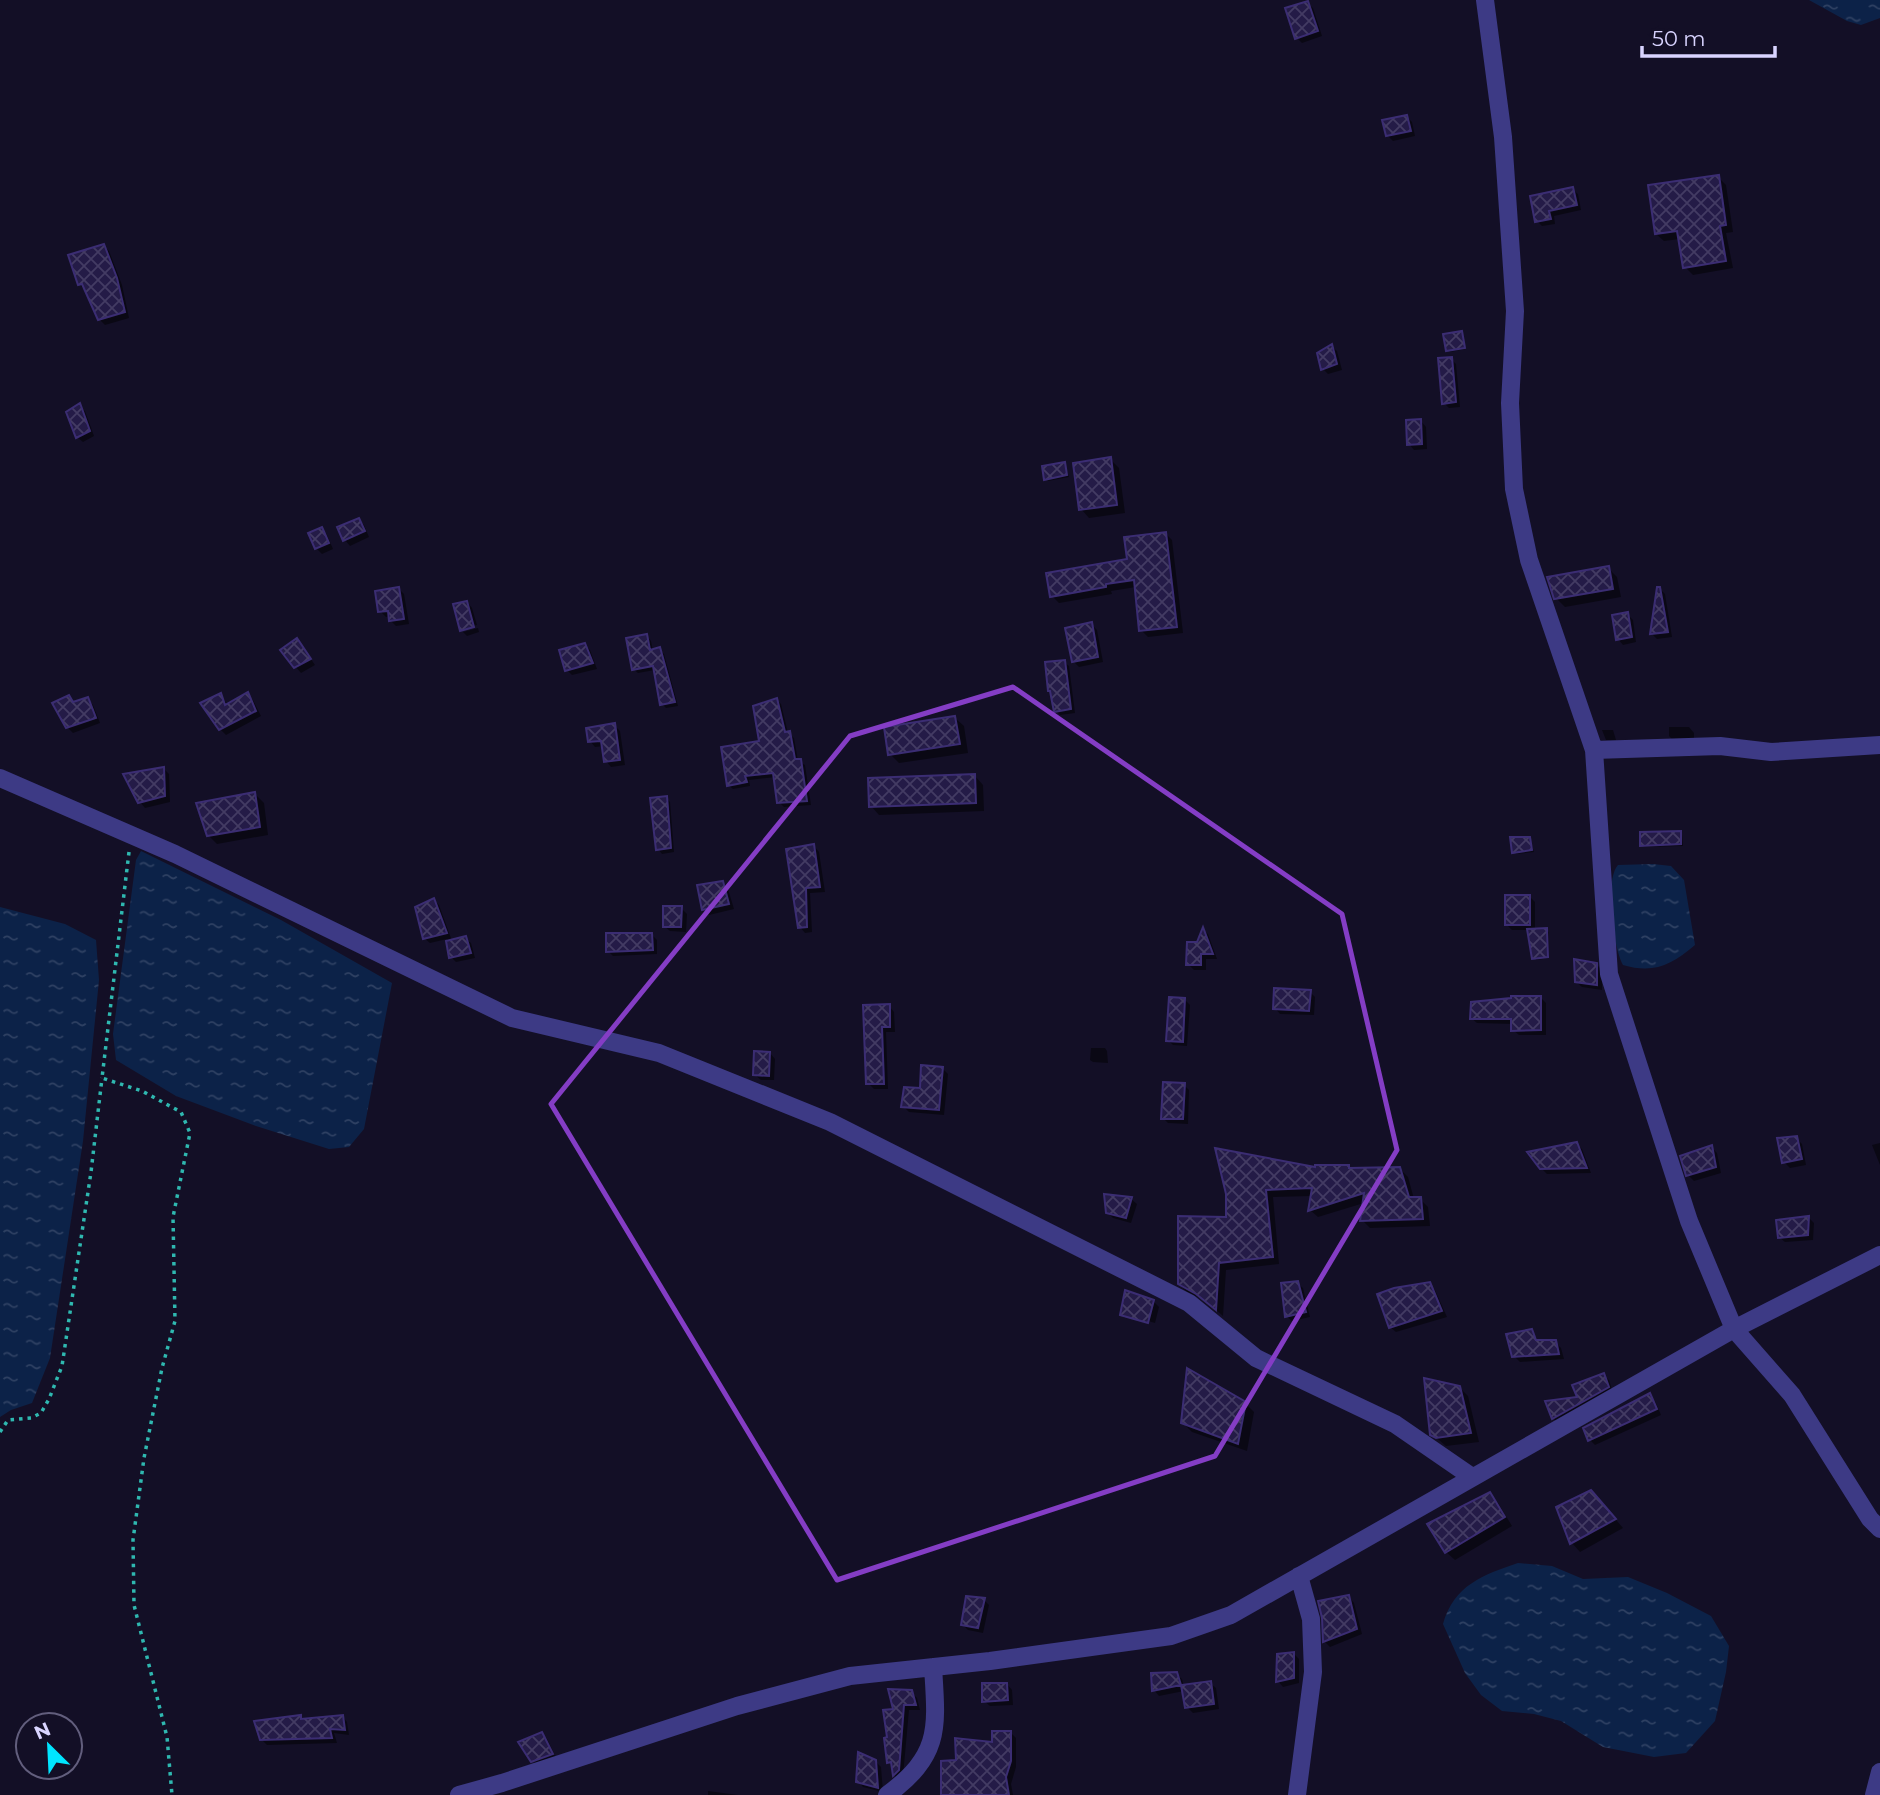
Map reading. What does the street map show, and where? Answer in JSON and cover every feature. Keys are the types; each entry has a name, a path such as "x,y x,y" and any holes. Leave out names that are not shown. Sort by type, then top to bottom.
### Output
{"street":[{"path":"1485,0 1503,137 1514,298 1510,403 1514,489 1529,560 1594,750 1609,974 1689,1221 1734,1329 1791,1395 1870,1519 1880,1529"},
{"path":"1594,750 1720,746 1772,752 1880,745"},
{"path":"0,778 175,854 512,1018 659,1053 830,1122 1189,1303 1256,1358 1395,1424 1472,1477"},
{"path":"459,1795 737,1706 850,1676 1171,1636 1231,1615 1734,1329 1880,1255"},
{"path":"1297,1795 1313,1672 1311,1619 1299,1576"},
{"path":"887,1795 922,1764 928,1752 936,1714 933,1667"},
{"path":"1874,1795 1880,1772"}],"path":[{"path":"0,1432 8,1420 31,1418 41,1413 62,1366 91,1172 131,835"},
{"path":"102,1078 142,1091 181,1112 190,1133 173,1217 175,1321 162,1368 144,1458 133,1540 134,1605 167,1737 172,1795"}],"highlighted area":[{"path":"1013,687 1342,914 1397,1150 1215,1456 837,1580 551,1104 850,736"}],"water":[{"path":"1809,0 1880,0 1880,18 1861,25 1847,21"},
{"path":"141,851 281,920 392,983 364,1129 349,1147 329,1149 256,1126 176,1096 116,1060 113,1034 136,860"},
{"path":"1618,865 1671,866 1684,880 1695,945 1662,966 1634,968 1623,965 1619,956 1611,914 1611,885"},
{"path":"0,907 65,924 96,940 99,980 83,1141 50,1358 32,1403 0,1417"},
{"path":"1518,1563 1552,1566 1583,1579 1628,1577 1667,1593 1711,1616 1729,1646 1726,1672 1715,1721 1686,1753 1654,1757 1603,1747 1561,1721 1534,1714 1502,1711 1481,1695 1465,1673 1443,1624 1454,1600 1471,1583"}],"building":[{"path":"1308,1 1318,31 1295,39 1285,8"},
{"path":"1407,115 1411,131 1386,136 1382,120"},
{"path":"1719,175 1726,225 1720,226 1726,261 1683,268 1677,231 1655,234 1648,185"},
{"path":"1573,187 1577,205 1549,211 1551,219 1535,222 1530,196"},
{"path":"104,244 117,278 125,312 98,320 82,284 78,285 68,255"},
{"path":"1462,331 1465,348 1446,351 1443,334"},
{"path":"1332,344 1337,364 1321,370 1317,353"},
{"path":"1452,357 1456,402 1442,404 1438,358"},
{"path":"80,403 90,431 76,438 66,412"},
{"path":"1421,419 1422,444 1407,445 1406,420"},
{"path":"1111,457 1117,505 1079,510 1073,463"},
{"path":"1065,462 1067,475 1044,480 1042,466"},
{"path":"359,518 365,531 343,541 337,527"},
{"path":"322,527 329,543 315,549 308,533"},
{"path":"1166,532 1177,627 1139,631 1134,580 1050,597 1046,573 1127,559 1124,537"},
{"path":"1609,566 1613,589 1554,599 1547,577"},
{"path":"399,587 404,619 389,621 388,611 378,612 375,591"},
{"path":"1657,587 1660,587 1668,632 1650,634"},
{"path":"467,601 474,627 460,631 453,604"},
{"path":"1628,612 1632,637 1616,640 1612,615"},
{"path":"1092,622 1098,657 1072,662 1065,628"},
{"path":"647,634 650,650 660,647 675,702 660,705 653,666 632,670 626,638"},
{"path":"297,638 311,659 294,668 280,650"},
{"path":"585,643 593,663 565,671 559,650"},
{"path":"1065,660 1071,709 1054,712 1048,691 1045,662"},
{"path":"248,692 256,711 219,730 200,703 221,693 225,705"},
{"path":"69,695 73,702 88,697 96,718 66,728 52,703"},
{"path":"777,698 785,732 790,731 795,759 801,759 807,801 777,803 773,773 745,776 747,782 727,786 721,747 759,741 753,706"},
{"path":"955,716 960,744 888,755 884,727"},
{"path":"615,723 620,760 604,762 601,741 588,742 586,728"},
{"path":"164,767 165,796 138,803 123,774"},
{"path":"975,774 976,803 869,807 868,778"},
{"path":"255,792 260,827 207,836 196,803"},
{"path":"667,796 671,848 656,850 650,798"},
{"path":"1681,831 1681,844 1640,846 1640,832"},
{"path":"1510,837 1530,837 1532,850 1512,853"},
{"path":"814,844 820,887 806,888 807,927 798,928 786,849"},
{"path":"723,881 729,904 702,910 697,885"},
{"path":"1505,895 1530,895 1530,925 1505,925"},
{"path":"434,898 447,933 423,939 415,907"},
{"path":"663,906 682,906 681,927 663,927"},
{"path":"1203,927 1213,954 1201,954 1201,965 1186,965 1187,942 1197,942"},
{"path":"1547,928 1548,957 1532,959 1527,929"},
{"path":"606,933 652,933 653,950 606,952"},
{"path":"466,936 471,953 449,958 446,941"},
{"path":"1574,959 1597,963 1597,985 1575,982"},
{"path":"1274,988 1311,990 1309,1011 1273,1009"},
{"path":"1511,996 1541,996 1541,1030 1511,1031 1511,1019 1470,1019 1471,1002"},
{"path":"1169,997 1185,998 1183,1042 1166,1041"},
{"path":"890,1004 890,1027 882,1027 884,1084 866,1084 863,1005"},
{"path":"754,1051 770,1052 769,1076 753,1075"},
{"path":"921,1065 943,1067 939,1110 901,1107 904,1087 920,1088"},
{"path":"1163,1082 1185,1083 1183,1119 1161,1119"},
{"path":"1797,1136 1802,1159 1782,1163 1777,1138"},
{"path":"1577,1142 1587,1168 1540,1169 1527,1152"},
{"path":"1712,1145 1716,1167 1686,1176 1680,1156"},
{"path":"1215,1148 1315,1167 1400,1167 1409,1197 1421,1197 1423,1219 1360,1221 1364,1193 1308,1211 1312,1188 1266,1190 1273,1257 1219,1263 1216,1310 1178,1284 1178,1216 1226,1217 1226,1194"},
{"path":"1104,1194 1132,1197 1126,1218 1106,1213"},
{"path":"1809,1216 1808,1235 1778,1238 1776,1220"},
{"path":"1298,1281 1306,1312 1285,1317 1281,1283"},
{"path":"1430,1282 1442,1311 1389,1328 1377,1294"},
{"path":"1125,1290 1154,1300 1148,1323 1120,1315"},
{"path":"1532,1329 1536,1340 1556,1340 1559,1354 1512,1357 1506,1334"},
{"path":"1187,1368 1246,1402 1238,1444 1181,1423"},
{"path":"1604,1373 1609,1387 1552,1419 1545,1401 1577,1397 1572,1385"},
{"path":"1424,1378 1460,1386 1471,1433 1436,1438 1430,1435"},
{"path":"1650,1393 1657,1409 1588,1441 1583,1428"},
{"path":"1591,1490 1616,1519 1570,1544 1556,1507"},
{"path":"1490,1492 1505,1517 1445,1553 1427,1524"},
{"path":"1349,1595 1357,1629 1323,1642 1318,1601"},
{"path":"966,1596 985,1598 978,1628 961,1625"},
{"path":"1294,1652 1294,1678 1276,1682 1277,1654"},
{"path":"1177,1672 1181,1685 1152,1691 1151,1673"},
{"path":"1211,1681 1214,1704 1185,1708 1181,1685"},
{"path":"982,1683 1007,1683 1008,1700 982,1702"},
{"path":"888,1689 912,1690 916,1705 904,1705 899,1770 893,1776 891,1762 887,1763 884,1738 887,1737 883,1710 893,1709"},
{"path":"301,1715 301,1719 343,1715 345,1730 330,1729 332,1738 260,1740 254,1721"},
{"path":"992,1731 1011,1731 1011,1761 1006,1777 1009,1795 941,1795 941,1761 956,1760 955,1738 992,1742"},
{"path":"542,1732 553,1754 531,1762 518,1742"},
{"path":"858,1752 876,1760 878,1788 856,1782"}]}
